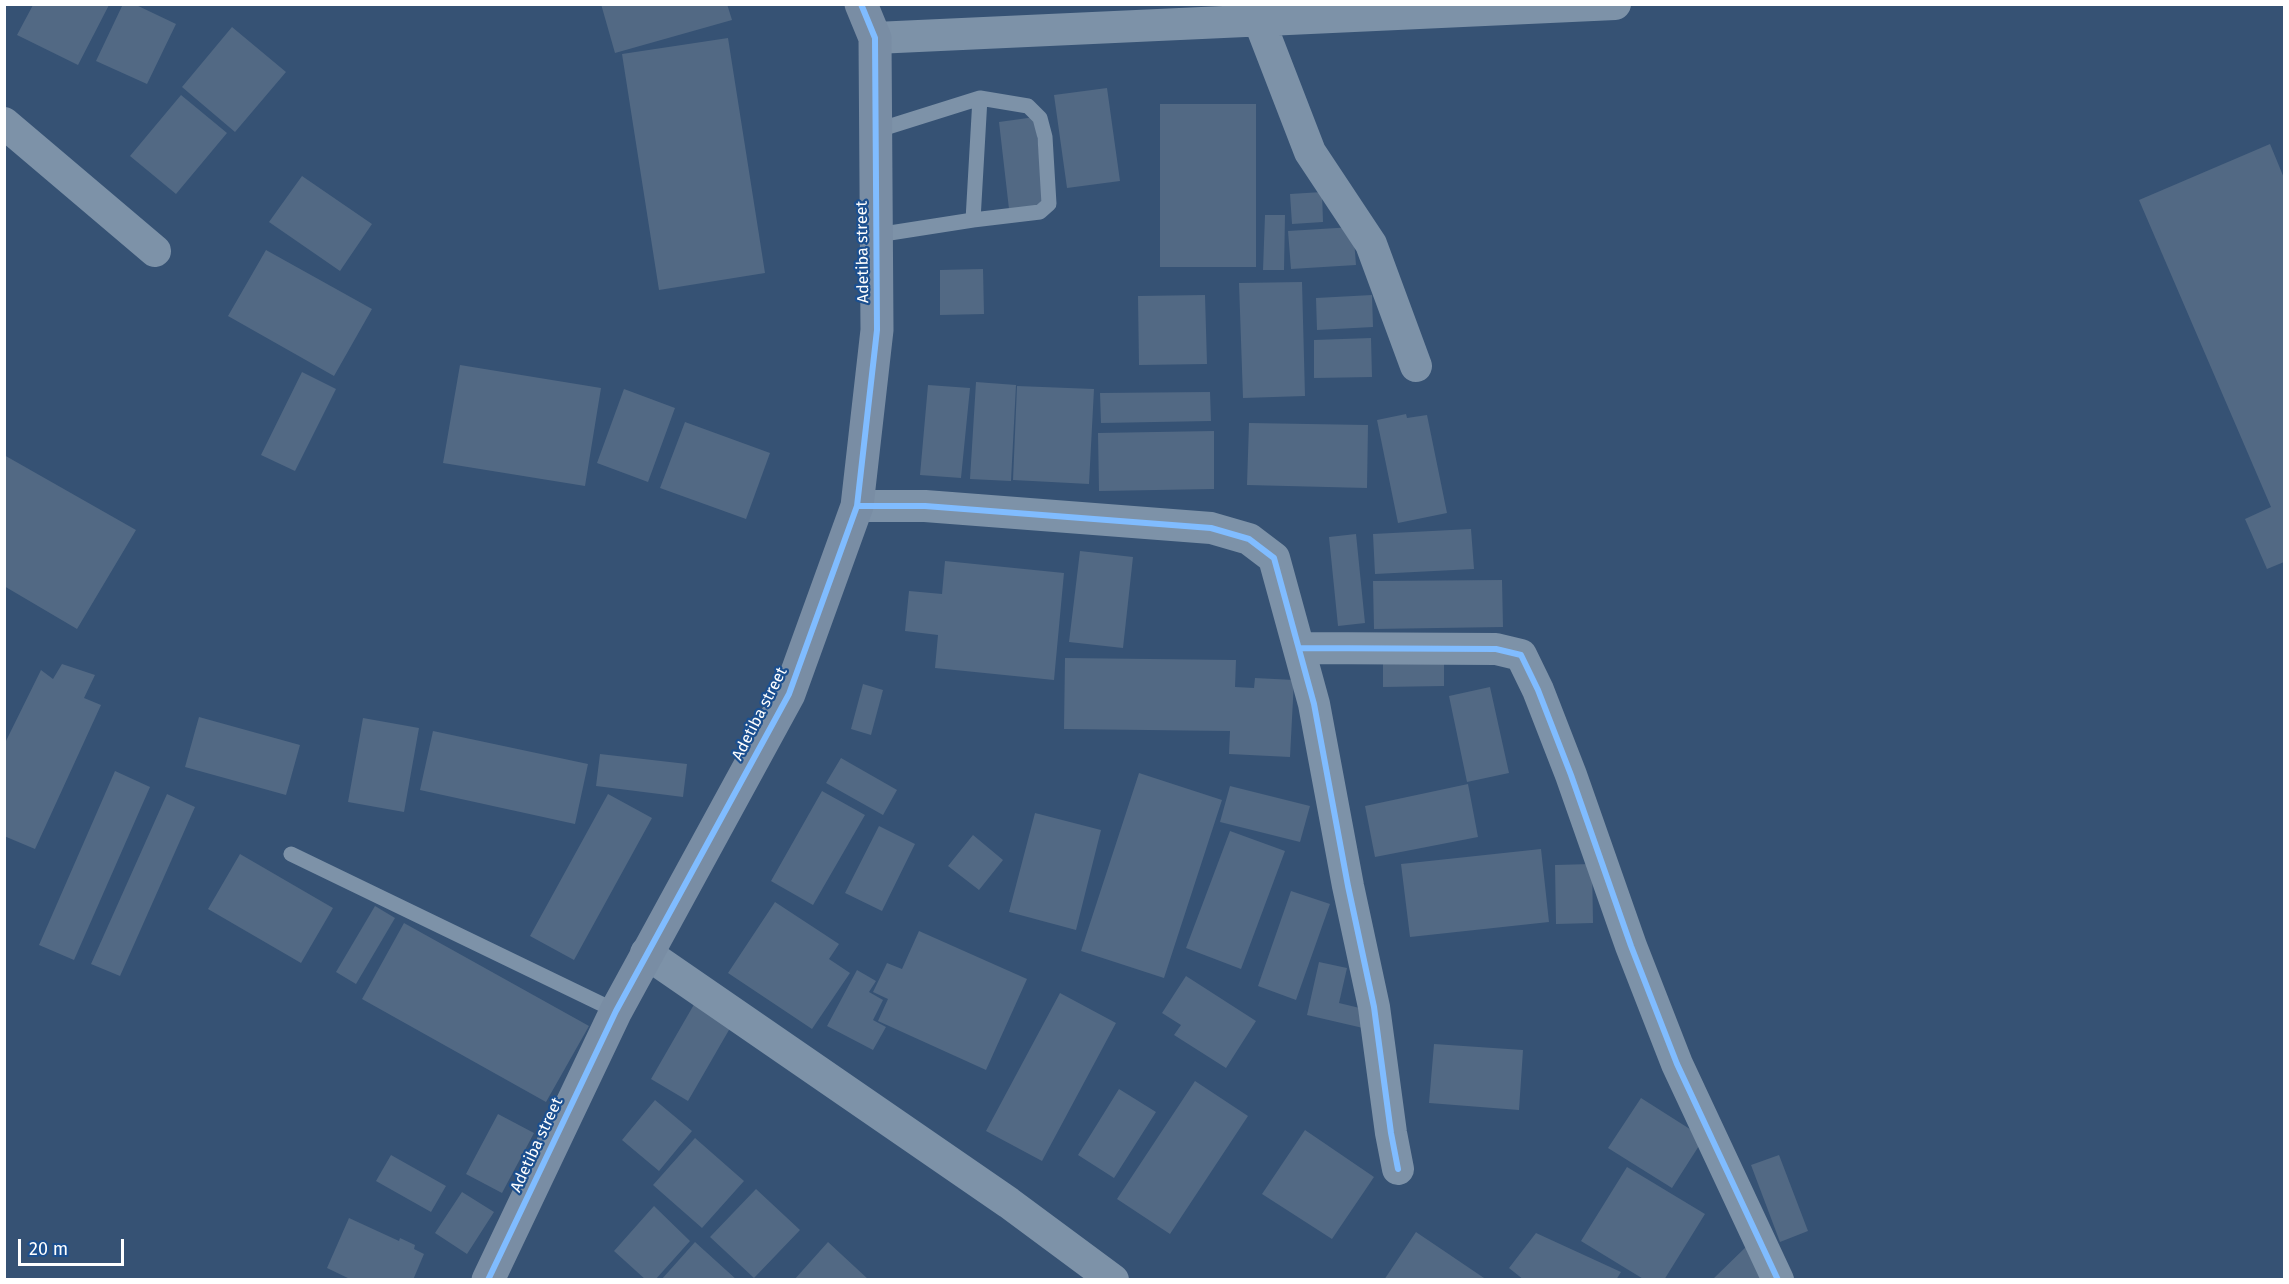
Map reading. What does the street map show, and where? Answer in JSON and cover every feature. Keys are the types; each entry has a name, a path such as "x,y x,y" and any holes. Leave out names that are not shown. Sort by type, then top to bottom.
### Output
{"street":[{"path":"861,4 875,38 1615,4"},
{"path":"1259,20 1310,152 1371,244 1416,366"},
{"name":"Adetiba street","path":"489,1279 616,1011 789,694 857,506 877,330 875,38"},
{"path":"4,123 155,251"},
{"path":"857,506 925,506 1211,528 1249,539 1274,558 1314,704 1348,886 1374,1006 1398,1169"},
{"path":"1299,648 1496,649 1521,655 1538,690 1571,775 1631,946 1677,1064 1778,1280"},
{"path":"646,953 1009,1203 1113,1280"}],"lane":[{"path":"973,220 980,98"},
{"path":"874,131 980,98 1028,106 1040,118 1045,137 1049,204 1040,212 877,235"},
{"path":"291,854 616,1011"}],"building":[{"path":"123,4 134,4 176,24 147,84 96,61"},
{"path":"601,4 727,4 732,20 615,53"},
{"path":"33,5 109,5 78,65 17,35"},
{"path":"232,27 286,72 235,132 182,87"},
{"path":"728,38 765,273 659,290 622,54"},
{"path":"1107,88 1120,181 1067,188 1054,95"},
{"path":"181,95 227,133 176,194 130,156"},
{"path":"1160,104 1256,104 1256,267 1160,267"},
{"path":"1035,117 1045,205 1009,209 999,122"},
{"path":"2270,144 2284,178 2284,562 2267,569 2245,519 2271,507 2139,200"},
{"path":"302,176 372,224 340,271 269,222"},
{"path":"1322,192 1323,222 1292,224 1290,194"},
{"path":"1265,215 1285,215 1284,270 1263,270"},
{"path":"1353,227 1356,265 1291,269 1288,231"},
{"path":"266,250 372,309 334,376 228,316"},
{"path":"983,269 984,314 940,315 940,270"},
{"path":"1302,282 1305,396 1243,398 1239,283"},
{"path":"1205,295 1207,364 1139,365 1138,296"},
{"path":"1372,295 1373,327 1317,330 1316,298"},
{"path":"1371,338 1372,377 1314,378 1314,340"},
{"path":"460,365 601,388 585,486 443,463"},
{"path":"302,372 336,389 295,471 261,455"},
{"path":"976,382 1016,385 1011,481 970,479"},
{"path":"928,385 970,388 961,478 920,475"},
{"path":"1017,386 1094,389 1089,484 1013,480"},
{"path":"624,389 675,408 648,482 597,463"},
{"path":"1210,392 1211,421 1101,423 1100,393"},
{"path":"1406,414 1407,418 1427,415 1447,513 1398,523 1377,420"},
{"path":"685,422 770,453 746,519 660,488"},
{"path":"1249,423 1368,425 1367,488 1247,485"},
{"path":"1214,431 1214,489 1099,491 1098,433"},
{"path":"4,455 136,530 77,629 4,586"},
{"path":"1471,529 1474,569 1375,574 1373,534"},
{"path":"1356,534 1365,623 1338,626 1329,537"},
{"path":"1080,551 1133,557 1123,648 1069,642"},
{"path":"945,561 1064,573 1054,680 935,668 938,635 905,631 909,591 942,594"},
{"path":"1502,580 1503,627 1374,629 1373,581"},
{"path":"1444,655 1444,686 1383,687 1383,656"},
{"path":"1065,658 1236,660 1235,687 1254,688 1255,678 1294,680 1290,757 1229,754 1230,731 1064,729"},
{"path":"62,664 95,675 84,698 101,705 35,849 4,836 4,745 41,670 53,679"},
{"path":"863,684 883,690 871,735 851,729"},
{"path":"1490,687 1509,773 1467,782 1449,696"},
{"path":"199,717 300,745 286,795 185,767"},
{"path":"363,718 419,728 404,812 348,802"},
{"path":"433,731 588,764 575,824 420,790"},
{"path":"600,754 687,764 683,797 596,786"},
{"path":"841,758 897,790 883,815 826,783"},
{"path":"115,771 150,787 74,960 39,945"},
{"path":"1139,773 1222,800 1164,978 1081,951"},
{"path":"1468,784 1478,837 1375,857 1365,806"},
{"path":"1230,786 1310,806 1300,842 1220,822"},
{"path":"822,791 865,815 813,905 771,881"},
{"path":"167,794 195,807 120,976 91,964"},
{"path":"608,794 652,818 574,960 530,936"},
{"path":"1035,813 1101,830 1076,930 1009,912"},
{"path":"879,826 915,844 882,911 845,893"},
{"path":"1230,831 1285,851 1241,969 1186,948"},
{"path":"973,835 1003,860 979,890 948,866"},
{"path":"1541,849 1549,922 1410,937 1401,864"},
{"path":"240,854 333,908 301,963 208,909"},
{"path":"1592,864 1593,923 1556,924 1555,865"},
{"path":"1291,891 1330,904 1296,1000 1258,986"},
{"path":"775,902 839,944 829,959 850,973 812,1029 728,973"},
{"path":"375,906 395,918 356,984 336,972"},
{"path":"404,923 589,1026 546,1102 362,999"},
{"path":"919,931 1027,979 986,1070 878,1021 888,999 873,992 887,963 902,969"},
{"path":"1319,962 1347,968 1339,1003 1368,1010 1363,1028 1307,1015"},
{"path":"857,970 876,981 869,992 883,1000 873,1020 886,1027 873,1050 827,1026"},
{"path":"1186,976 1256,1021 1226,1068 1174,1035 1181,1025 1162,1013"},
{"path":"1060,993 1116,1023 1042,1161 986,1131"},
{"path":"696,1001 733,1023 688,1101 651,1079"},
{"path":"1434,1044 1523,1050 1519,1110 1429,1103"},
{"path":"1195,1081 1248,1116 1170,1234 1117,1199"},
{"path":"1119,1089 1156,1112 1114,1178 1078,1155"},
{"path":"1641,1098 1704,1138 1672,1188 1608,1148"},
{"path":"655,1100 692,1131 659,1171 622,1140"},
{"path":"498,1114 534,1133 502,1193 466,1174"},
{"path":"1305,1130 1374,1177 1332,1239 1262,1194"},
{"path":"695,1138 744,1181 702,1228 653,1185"},
{"path":"391,1155 446,1186 431,1212 376,1181"},
{"path":"1779,1155 1808,1231 1780,1242 1751,1165"},
{"path":"1627,1167 1705,1214 1664,1280 1645,1280 1581,1241"},
{"path":"756,1189 800,1230 754,1278 710,1237"},
{"path":"462,1192 494,1212 467,1254 435,1233"},
{"path":"654,1206 690,1241 655,1280 646,1280 614,1251"},
{"path":"349,1218 399,1241 400,1238 415,1245 414,1249 424,1254 413,1280 352,1280 327,1268"},
{"path":"1416,1232 1487,1280 1384,1280"},
{"path":"1536,1233 1621,1272 1616,1280 1524,1280 1509,1268"},
{"path":"695,1242 737,1280 661,1280"},
{"path":"828,1242 869,1280 794,1280"},
{"path":"1750,1243 1770,1280 1712,1280"}],"cycle path":[{"path":"488,1280 616,1011 789,694 857,506 877,330 875,38 861,4"},
{"path":"857,506 925,506 1211,528 1249,539 1274,558 1314,704 1348,886 1374,1007 1398,1169"},
{"path":"1299,648 1496,649 1521,655 1538,690 1571,775 1631,946 1677,1064 1778,1280"}]}
